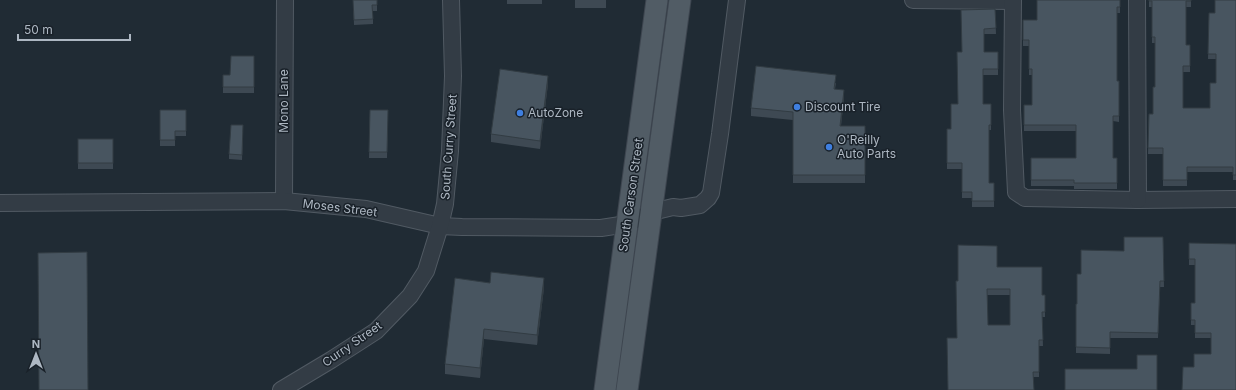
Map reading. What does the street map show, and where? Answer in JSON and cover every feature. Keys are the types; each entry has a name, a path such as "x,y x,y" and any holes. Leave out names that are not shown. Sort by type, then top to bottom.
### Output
{"main road":[{"name":"South Carson Street","path":"604,390 657,0"},
{"name":"South Carson Street","path":"627,390 680,0"}],"street":[{"name":"Mono Lane","path":"284,201 285,0"},
{"name":"South Curry Street","path":"414,288 426,270 440,226 445,204 450,151 453,76 451,0"},
{"name":"Moses Street","path":"0,203 284,201 366,209 440,226 601,228 627,224 652,212 673,207 681,208 700,205 711,193 737,0"},
{"path":"913,0 1013,1 1012,110 1016,192 1024,198 1236,200"},
{"path":"1137,0 1138,200"},
{"name":"Curry Street","path":"282,390 376,331 410,296 414,288"}],"building":[{"path":"353,0 377,0 377,5 372,5 373,19 354,20"},
{"path":"1037,0 1120,0 1120,7 1117,7 1117,81 1119,81 1119,116 1113,116 1113,158 1117,158 1117,183 1074,183 1074,180 1031,180 1031,158 1076,158 1076,125 1024,125 1024,105 1032,105 1032,69 1029,69 1029,40 1023,40 1023,20 1037,20"},
{"path":"1149,0 1191,0 1186,1 1186,45 1190,45 1190,66 1183,66 1183,108 1210,108 1210,83 1216,83 1216,54 1208,54 1209,13 1215,13 1215,0 1236,0 1236,175 1233,175 1233,167 1187,167 1187,180 1163,180 1163,148 1148,148 1149,114 1153,114 1153,87 1155,87 1155,37 1152,37 1152,1"},
{"path":"995,9 996,28 984,29 984,52 998,52 998,69 983,69 983,104 991,104 991,125 989,125 989,183 994,183 994,201 972,201 972,192 962,192 962,163 947,163 947,129 951,129 951,104 958,104 957,52 962,52 961,10"},
{"path":"231,56 254,56 254,87 223,87 223,75 230,75"},
{"path":"756,66 836,75 834,89 844,90 840,126 865,126 865,175 793,175 793,112 751,108"},
{"name":"AutoZone","path":"500,69 548,76 540,141 491,134"},
{"path":"160,110 186,110 186,131 175,131 175,140 160,140"},
{"path":"370,110 388,110 387,152 369,152"},
{"path":"231,125 243,125 242,155 229,154"},
{"path":"78,139 113,139 113,163 78,163"},
{"path":"1124,237 1163,237 1164,281 1160,281 1158,333 1110,332 1110,348 1076,347 1077,274 1081,274 1081,250 1124,251"},
{"path":"1189,243 1236,244 1236,390 1182,390 1183,367 1194,367 1194,354 1211,354 1211,333 1195,333 1195,320 1191,320 1191,303 1195,303 1195,259 1189,259"},
{"path":"958,245 997,246 997,267 1042,267 1042,295 1045,295 1045,312 1042,312 1043,340 1039,340 1039,372 1033,372 1034,390 948,390 947,338 957,338 956,281 958,281","holes":["987,289 1010,289 1010,325 988,325"]},
{"path":"87,252 88,390 39,390 38,253"},
{"path":"491,272 544,278 537,335 484,329 480,368 445,364 455,278 490,283"},
{"path":"1137,355 1157,355 1157,390 1065,390 1065,369 1137,369"}],"place":[{"name":"Discount Tire","path":"797,107"},
{"name":"AutoZone","path":"520,113"},
{"name":"O'Reilly Auto Parts","path":"829,147"}]}
